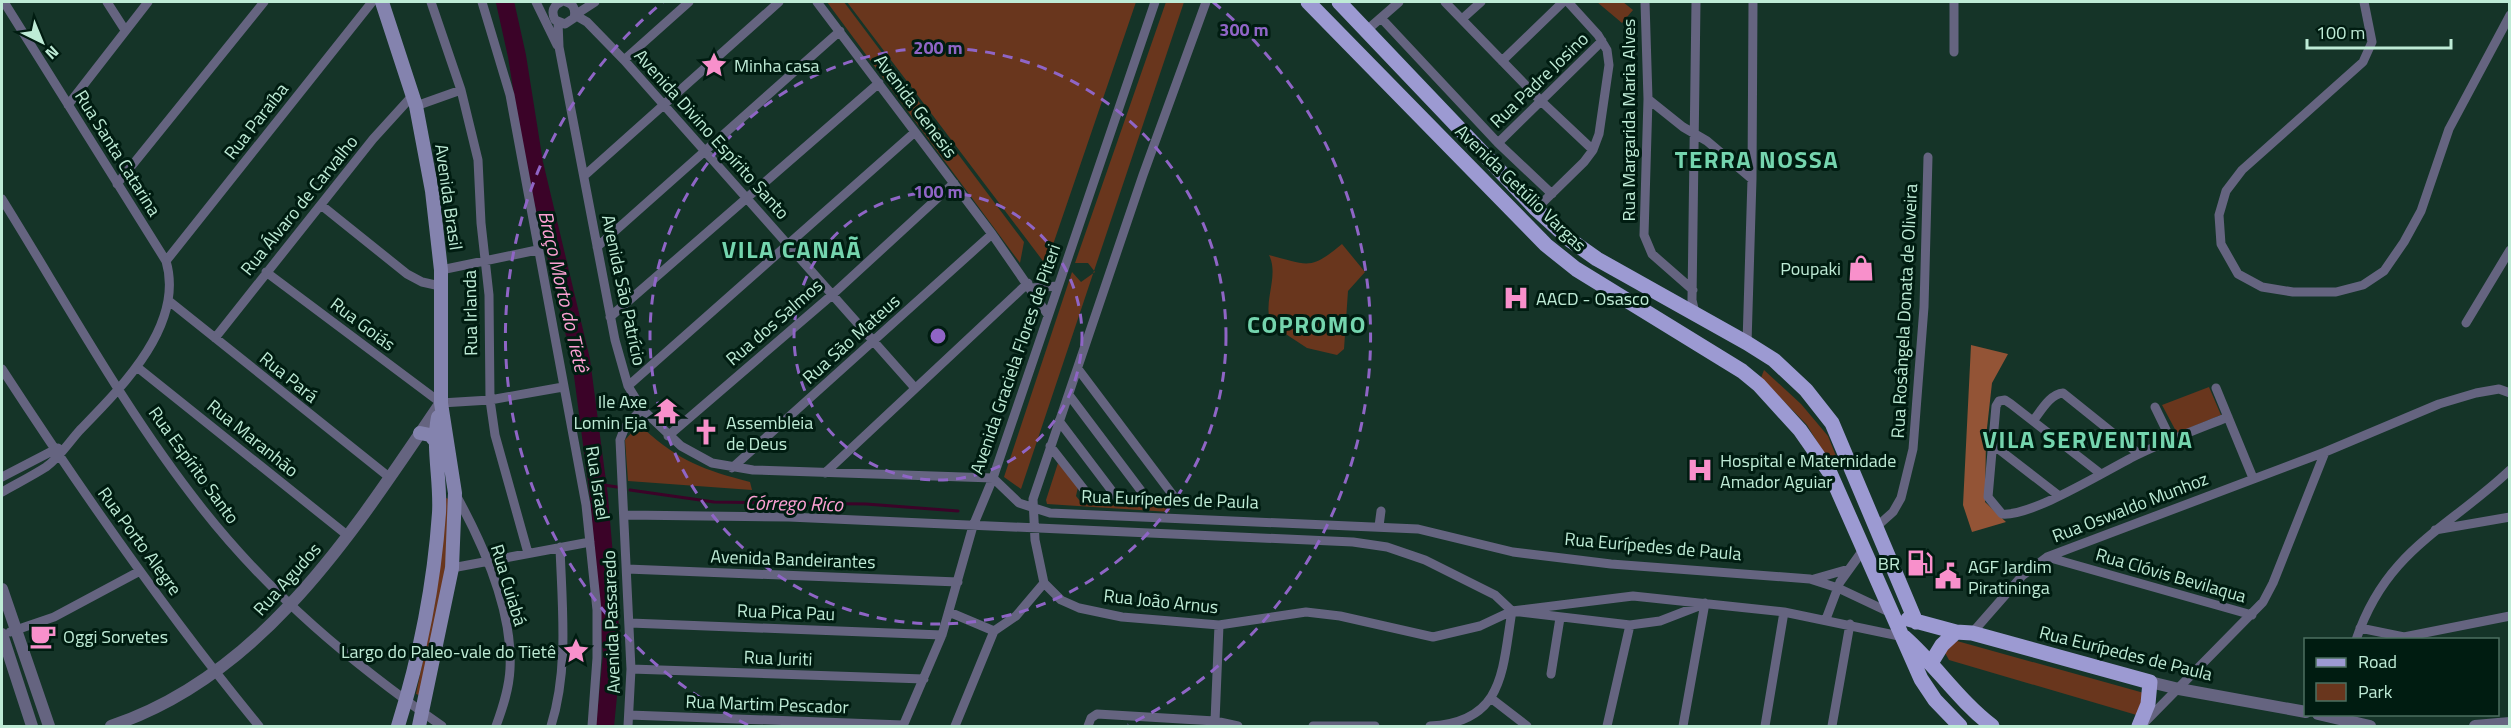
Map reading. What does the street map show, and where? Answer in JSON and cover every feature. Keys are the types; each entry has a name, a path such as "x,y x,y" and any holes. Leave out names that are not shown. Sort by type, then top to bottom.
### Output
{"main road":[{"name":"Avenida Brasil","path":"382,2 414,100 432,191 441,270 441,403 436,442 440,483 436,543 422,634 398,726"},
{"name":"Avenida Getúlio Vargas","path":"1308,2 1546,245 1576,269 1677,329 1751,379 1800,430 1830,472 1891,613 1904,637 1910,659 1935,700 1960,726"},
{"name":"Avenida Getúlio Vargas","path":"1340,2 1536,209 1597,259 1747,343 1774,360 1806,390 1832,423 1916,622"},
{"path":"1751,379 1761,362 1774,360"},
{"name":"Avenida Brasil","path":"421,720 452,568 455,492 441,403"},
{"path":"420,433 430,435 436,442"},
{"name":"Rua Eurípedes de Paula","path":"1891,613 1916,622 1956,632 1972,633 2150,682"},
{"path":"1931,663 1942,645 1956,632"},
{"name":"Avenida Getúlio Vargas","path":"1904,637 1931,663 1950,688 1992,726"},
{"path":"2140,726 2148,704 2150,682"}],"street":[{"name":"Rua Santa Catarina","path":"4,2 166,261"},
{"path":"107,2 125,30"},
{"path":"68,105 148,2"},
{"path":"117,184 264,2"},
{"name":"Rua Paraíba","path":"166,261 372,2"},
{"name":"Rua Irlanda","path":"431,2 462,90 478,160 480,223 489,296 490,400 495,435 528,553"},
{"name":"Rua Israel","path":"482,2 510,95 586,505 597,622 592,726"},
{"path":"536,2 559,47"},
{"path":"575,15 572,4 561,2 553,13 558,22 568,23 575,15 595,2"},
{"path":"624,60 689,2"},
{"path":"584,176 779,2"},
{"name":"Avenida Genesis","path":"817,2 1030,285 1048,315"},
{"name":"Avenida Graciela Flores de Piteri","path":"903,726 942,635 973,526 993,478 1155,2"},
{"path":"955,726 994,631 1016,616 1044,583 1039,570 1032,509 1050,446 1143,175 1206,2"},
{"path":"1367,30 1399,2"},
{"path":"1445,2 1541,101 1593,150"},
{"path":"1462,19 1481,2"},
{"path":"1502,61 1563,2"},
{"path":"1536,209 1593,150 1599,134 1609,65 1607,50 1568,2"},
{"name":"Rua Margarida Maria Alves","path":"1645,2 1648,99 1644,235 1653,254 1693,291"},
{"path":"1695,314 1693,291 1696,2"},
{"path":"1747,343 1752,179 1753,2"},
{"path":"1953,52 1954,2"},
{"path":"2364,2 2372,42 2362,62 2242,170 2226,191 2219,215 2221,244 2238,274 2262,286 2293,291 2336,292 2363,285 2384,271 2421,211 2449,129 2510,15"},
{"name":"Avenida Divino Espírito Santo","path":"575,15 587,22 624,60 915,388"},
{"name":"Avenida Getúlio Vargas","path":"1381,18 1498,143 1552,194"},
{"name":"Avenida São Patrício","path":"558,22 559,47 610,317 628,386 642,409 668,436 712,463 732,468 993,478"},
{"path":"597,247 840,32"},
{"name":"Rua Padre Josino","path":"1498,143 1602,41"},
{"path":"610,317 879,83"},
{"path":"414,100 462,90"},
{"path":"1648,99 1752,179"},
{"name":"Rua Álvaro de Carvalho","path":"215,338 373,139 414,100"},
{"path":"628,386 789,246 915,132"},
{"name":"Rua Rosângela Donata de Oliveira","path":"1875,528 1893,512 1901,498 1913,449 1924,307 1928,157"},
{"name":"Rua dos Salmos","path":"668,436 832,295 954,183"},
{"name":"Rua Espírito Santo","path":"2,199 121,389 202,509 291,606 406,702 421,720 442,726"},
{"path":"321,205 407,274 422,282 440,286"},
{"name":"Rua São Mateus","path":"732,468 992,234"},
{"path":"441,270 537,250"},
{"path":"2466,323 2510,250"},
{"path":"2,492 46,466 56,453 121,389 137,367 169,301 171,280 166,261"},
{"name":"Rua Goiás","path":"266,272 441,403"},
{"path":"825,473 915,388 1030,285 1058,286"},
{"name":"Rua Pará","path":"169,301 388,477"},
{"name":"Rua Maranhão","path":"137,367 348,535"},
{"name":"Rua Porto Alegre","path":"2,369 56,453 140,571 215,673 259,726"},
{"path":"1078,369 1178,502"},
{"path":"441,403 490,400 564,387"},
{"path":"2216,388 2253,478"},
{"name":"Rua Oswaldo Munhoz","path":"1972,633 2022,576 2047,557 2325,452 2458,398 2499,389 2510,393"},
{"path":"2034,421 2051,399 2063,393 2139,454"},
{"path":"1069,395 1148,500"},
{"path":"2101,474 2005,400 1999,401 1996,406 1988,497 2002,514 2013,515 2058,495 2101,474 2139,454 2228,417"},
{"name":"Rua Agudos","path":"111,726 152,709 215,673 291,606 348,535 441,403"},
{"path":"2155,407 2171,440"},
{"name":"Avenida Passaredo","path":"628,726 631,669 630,623 626,515 620,440 625,427 642,409"},
{"path":"1059,421 1118,499"},
{"path":"1992,444 2058,495"},
{"path":"1050,446 1086,492"},
{"path":"2140,726 2252,615 2273,583 2325,452"},
{"path":"2,477 56,453"},
{"path":"2356,638 2375,594 2389,574 2433,531 2510,470"},
{"name":"Rua Eurípedes de Paula","path":"993,478 1019,503 1032,509 1090,516 1379,526 1437,532 1513,552 1611,564 1810,579 1838,588 1891,613"},
{"name":"Rua Cuiabá","path":"455,492 486,562 502,606 510,650 508,690 496,726"},
{"path":"1379,526 1381,511"},
{"path":"626,515 789,517 1369,543 1407,553 1460,576 1495,595 1512,611 1630,625 1671,618 1705,603"},
{"path":"2433,531 2510,516"},
{"path":"452,568 590,542"},
{"path":"550,726 557,701 563,657 560,547"},
{"path":"1826,619 1838,588 1863,550"},
{"name":"Rua Clóvis Bevilaqua","path":"2047,557 2252,615"},
{"name":"Avenida Bandeirantes","path":"627,569 958,582"},
{"path":"1810,579 1849,569"},
{"path":"32,726 2,634 76,607 140,571"},
{"name":"Rua João Arnus","path":"1044,583 1061,600 1079,608 1122,617 1219,625 1306,612 1340,616 1433,637 1480,626 1512,611 1633,596 1784,612 1904,637"},
{"path":"2,589 49,726"},
{"path":"1683,726 1705,603"},
{"path":"1430,726 1455,722 1482,708 1492,699 1499,686 1512,611"},
{"path":"949,612 994,631"},
{"path":"1764,726 1784,612"},
{"path":"2360,628 2404,637 2510,616"},
{"path":"1551,674 1560,618"},
{"name":"Rua Pica Pau","path":"630,623 942,635"},
{"path":"1832,726 1850,624"},
{"path":"1215,721 1219,625"},
{"path":"1607,726 1630,625"},
{"name":"Rua Juriti","path":"631,669 924,679"},
{"name":"Rua Eurípedes de Paula","path":"2150,682 2304,712"},
{"path":"1492,699 1527,726"},
{"path":"1088,726 1091,718 1097,714 1215,721 1238,726"},
{"name":"Rua Martim Pescador","path":"629,715 903,726"},
{"path":"2330,716 2370,726"},
{"path":"2475,726 2510,723"},
{"path":"1312,726 1376,726"}],"green space":[{"path":"827,2 844,2 1024,242 1020,263"},
{"path":"847,2 1136,2 1046,265"},
{"path":"1166,2 1184,2 1094,271 1088,263 1075,263"},
{"path":"1597,2 1623,2 1633,10 1622,23"},
{"path":"1342,244 1365,272 1348,291 1344,349 1337,355 1307,348 1272,325 1268,308 1273,272 1269,255 1301,263 1315,262 1323,259"},
{"path":"1072,272 1081,282 1093,273 1021,489 1004,477"},
{"path":"1764,370 1801,404 1828,436 1840,466 1834,470 1807,425 1761,378"},
{"path":"2209,387 2221,415 2177,433 2162,405"},
{"path":"644,429 681,457 705,468 750,482 752,490 628,481 625,440 633,431"},
{"path":"1058,463 1078,487 1076,496 1080,501 1168,505 1170,512 1047,504 1046,500"},
{"path":"446,498 452,500 442,597 422,696 416,694 436,596"},
{"path":"1957,641 2144,693 2140,716 1949,660 1944,651"}],"shaded area":[{"path":"1971,345 2008,354 1992,383 1986,437 1985,502 2006,522 1972,532 1963,505"}],"waterway":[{"name":"Braço Morto do Tietê","path":"505,2 517,56 534,163 581,360 599,497 612,655 605,726"},
{"name":"Córrego Rico","path":"597,484 617,487"},
{"name":"Córrego Rico","path":"630,490 714,502 866,504 958,511"}],"place":[{"name":"Minha casa","path":"714,65"},
{"name":"Poupaki","path":"1861,268"},
{"name":"AACD - Osasco","path":"1516,298"},
{"name":"Ile Axe Lomin Eja","path":"667,411"},
{"name":"Assembleia de Deus","path":"706,432"},
{"name":"Hospital e Maternidade Amador Aguiar","path":"1700,470"},
{"name":"BR","path":"1920,563"},
{"name":"AGF Jardim Piratininga","path":"1948,576"},
{"name":"Oggi Sorvetes","path":"43,636"},
{"name":"Largo do Paleo-vale do Tietê","path":"576,651"}],"district":[{"name":"TERRA NOSSA","path":"1757,159"},
{"name":"VILA CANAÃ","path":"792,249"},
{"name":"COPROMO","path":"1307,324"},
{"name":"VILA SERVENTINA","path":"2088,439"}]}
